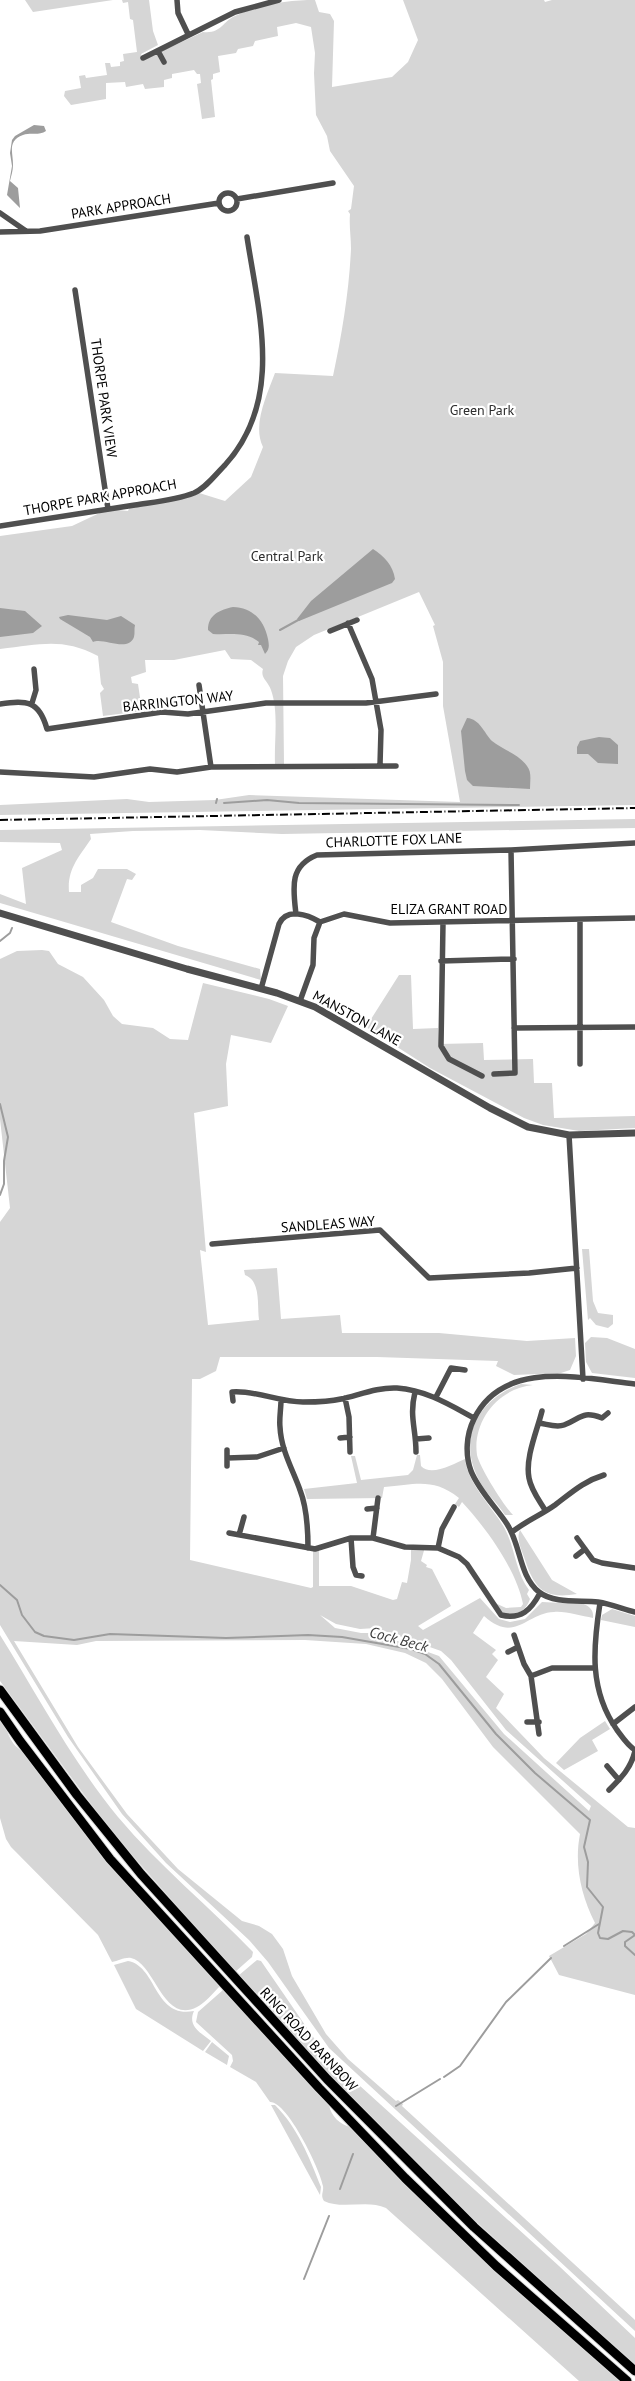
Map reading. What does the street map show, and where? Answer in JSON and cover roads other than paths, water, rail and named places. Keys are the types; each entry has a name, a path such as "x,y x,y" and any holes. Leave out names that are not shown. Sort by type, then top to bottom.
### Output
{"highway":[{"name":"RING ROAD BARNBOW","path":"0,1690 77,1795 141,1874 327,2080 467,2221 635,2371"},
{"name":"RING ROAD BARNBOW","path":"0,1712 110,1859 319,2088 405,2178 496,2266 627,2381"}],"street":[{"path":"177,0 178,13 188,34"},
{"path":"143,58 235,12 279,0"},
{"path":"158,51 164,62"},
{"path":"236,199 333,183"},
{"name":"PARK APPROACH","path":"225,194 233,195 237,205 230,211 224,210 219,203 220,198 225,194"},
{"name":"PARK APPROACH","path":"0,232 26,231 219,203"},
{"path":"0,213 26,231"},
{"name":"THORPE PARK APPROACH","path":"0,526 162,501 196,492 234,454 248,433 256,412 262,386 264,354 247,237"},
{"name":"THORPE PARK VIEW","path":"75,290 108,509"},
{"path":"330,630 357,620"},
{"path":"348,623 372,679 380,730 380,765"},
{"path":"0,704 22,700 32,703 36,690 34,669"},
{"path":"199,685 211,767"},
{"name":"BARRINGTON WAY","path":"32,703 44,719 47,729 162,712 179,715 266,703 366,702 436,694"},
{"path":"0,772 94,777 150,769 177,772 211,767 396,766"},
{"name":"CHARLOTTE FOX LANE","path":"296,914 296,872 303,862 317,855 511,850 635,843"},
{"path":"494,1074 515,1073 511,850"},
{"name":"MANSTON LANE","path":"0,913 261,989 318,1008 528,1127 569,1135 635,1133"},
{"path":"261,989 281,920 287,915 296,914 311,917 320,922 314,938 314,965 300,1001"},
{"name":"ELIZA GRANT ROAD","path":"320,922 344,914 390,923 635,918"},
{"path":"580,920 580,1064"},
{"path":"444,923 441,1046 449,1060 482,1076"},
{"path":"442,961 514,959"},
{"path":"514,1028 580,1029 635,1027"},
{"path":"569,1135 583,1379"},
{"name":"SANDLEAS WAY","path":"212,1244 380,1230 430,1278 529,1273 577,1268"},
{"path":"436,1397 451,1368 465,1370"},
{"path":"635,1384 548,1377 516,1381 494,1393 484,1404 474,1418 468,1436 469,1463 479,1486 512,1532 528,1579 540,1593 553,1598 600,1602 635,1612"},
{"path":"232,1401 232,1392 281,1400 316,1402 397,1388 436,1397 474,1418"},
{"path":"415,1392 411,1407 411,1422 416,1439 416,1452"},
{"path":"344,1398 350,1437 350,1452"},
{"path":"281,1400 280,1428 284,1448 305,1507 308,1548"},
{"path":"542,1411 528,1464 528,1477 533,1491 545,1510"},
{"path":"539,1423 554,1426 563,1425 580,1415 591,1414 602,1418 608,1413"},
{"path":"340,1438 350,1437"},
{"path":"416,1439 429,1438"},
{"path":"227,1458 257,1457 284,1448"},
{"path":"227,1450 227,1466"},
{"path":"512,1532 581,1484 604,1475"},
{"path":"374,1538 378,1498"},
{"path":"438,1548 442,1528 454,1507"},
{"path":"367,1509 377,1508"},
{"path":"443,1512 449,1515"},
{"path":"239,1535 244,1517"},
{"path":"229,1533 315,1549 351,1538 374,1538 405,1547 438,1548 459,1557 471,1568 484,1592 501,1615 511,1618 522,1615 533,1607 540,1593"},
{"path":"351,1538 353,1568 356,1575 362,1576"},
{"path":"577,1538 593,1560 635,1568"},
{"path":"576,1556 585,1549"},
{"path":"600,1602 594,1640 594,1668 598,1693 605,1712 628,1745 635,1750 632,1762 610,1790"},
{"path":"514,1635 524,1664 531,1676 539,1722 539,1734"},
{"path":"508,1652 518,1647"},
{"path":"531,1676 552,1668 594,1668"},
{"path":"614,1724 635,1707"},
{"path":"527,1722 539,1722"},
{"path":"607,1766 619,1780"}],"waterway":[{"path":"280,630 300,619"},
{"path":"216,803 217,799"},
{"path":"224,803 267,800 299,803 519,805"},
{"path":"0,941 10,933 12,928"},
{"path":"0,1104 8,1137 4,1161 4,1184 0,1195"},
{"name":"Cock Beck","path":"0,1585 17,1600 22,1615 35,1632 44,1636 74,1640 110,1634 226,1638 308,1635 342,1637 411,1649 425,1654 439,1664 496,1734 535,1773 590,1820 584,1847 588,1862 587,1887 603,1907 598,1933 600,1938 608,1939 623,1931 632,1932 635,1935"},
{"path":"564,1946 599,1924"},
{"name":"Cock Beck","path":"635,1935 625,1942 625,1946 635,1955"},
{"path":"444,2077 460,2066 506,2002 551,1958"},
{"path":"396,2106 440,2079"},
{"path":"340,2189 353,2154"},
{"path":"304,2279 329,2216"}],"railway":[{"path":"0,820 635,808"}],"park label":[{"name":"Green Park","path":"482,410"},
{"name":"Central Park","path":"287,556"}]}
